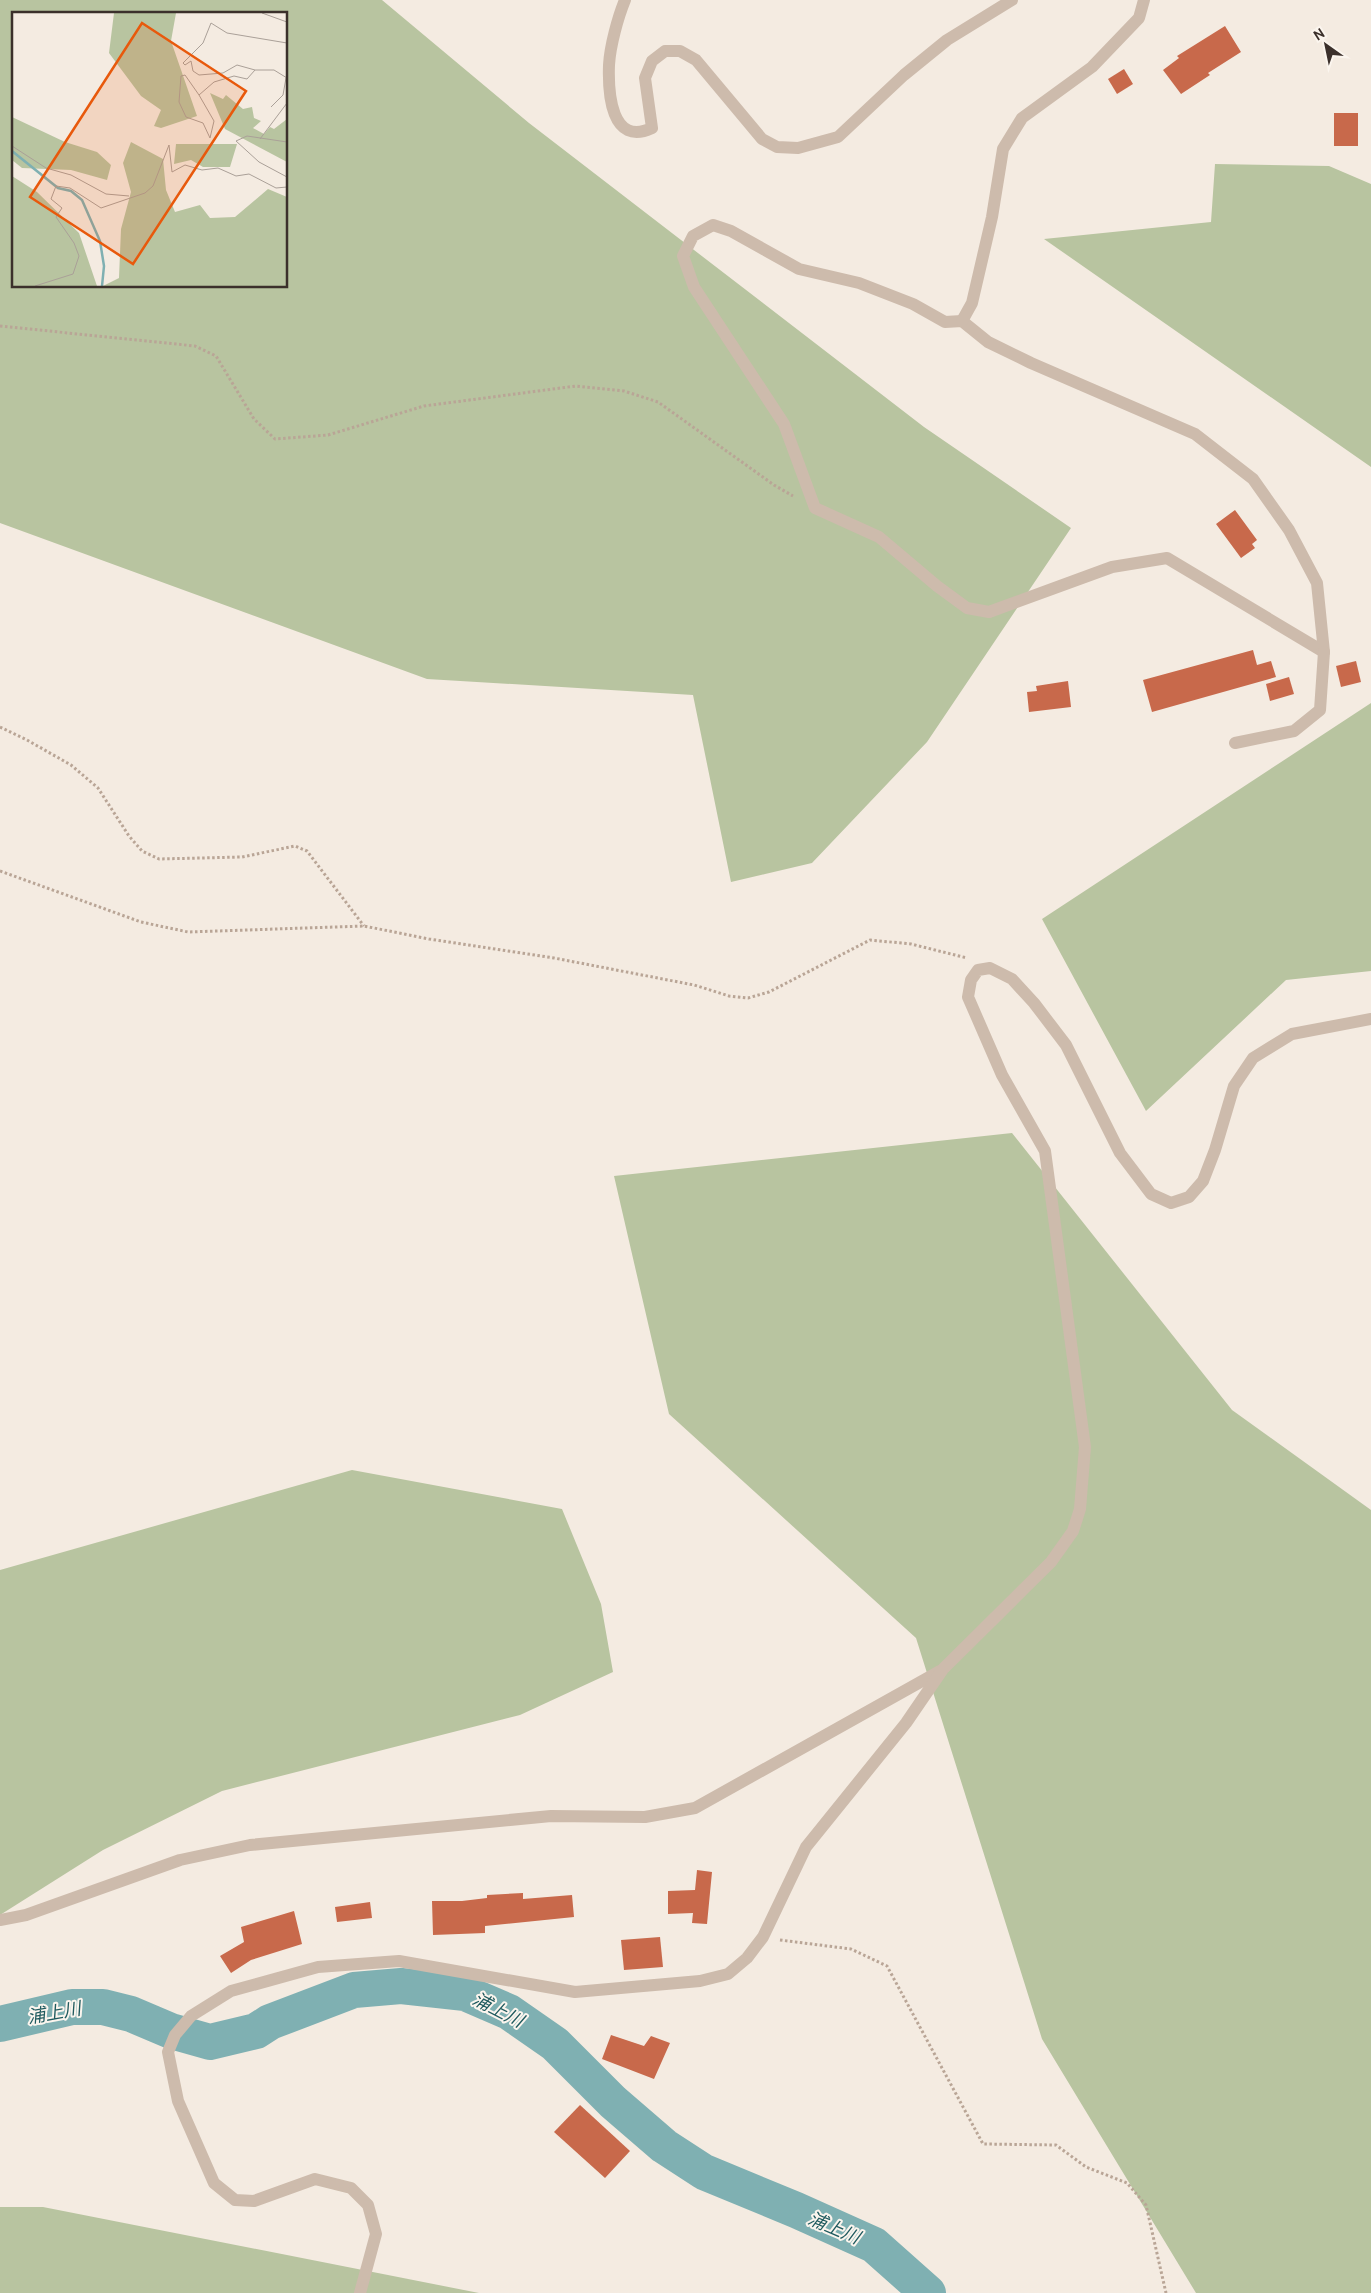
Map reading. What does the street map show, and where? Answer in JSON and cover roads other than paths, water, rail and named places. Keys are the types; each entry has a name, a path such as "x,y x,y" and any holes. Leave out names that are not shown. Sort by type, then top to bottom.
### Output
{"street":[{"path":"625,0 609,63 609,73 612,107 617,120 629,132 640,134 652,128 645,78 652,61 665,51 680,52 696,60 762,139 777,147 798,148 838,137 904,75 947,40 1012,0"},
{"path":"962,321 972,303 992,217 1003,149 1022,118 1092,67 1139,18 1144,0"},
{"path":"1235,743 1294,731 1320,710 1324,652 1317,583 1289,530 1253,479 1195,434 1031,363 988,342 962,321 945,322 913,304 859,283 799,269 732,231 713,225 693,236 683,256 694,287 784,424 814,508 879,537 937,586 967,608 989,612 1112,567 1167,558 1324,652"},
{"path":"360,2293 376,2234 368,2204 351,2188 315,2179 254,2201 235,2200 214,2183 178,2101 168,2052 176,2035 191,2016 231,1991 318,1967 399,1961 576,1992 700,1981 728,1974 747,1958 763,1937 806,1847 906,1723 943,1670 1052,1562 1073,1531 1080,1509 1085,1447 1045,1151 1002,1075 968,997 971,980 978,970 990,968 1012,978 1034,1003 1066,1045 1120,1153 1152,1194 1171,1203 1189,1197 1203,1181 1215,1150 1234,1086 1252,1058 1292,1034 1371,1020"},
{"path":"0,1920 26,1915 180,1860 250,1845 551,1816 645,1817 695,1808 943,1670"}],"waterway":[{"name":"浦上川","path":"0,2024 72,2007 103,2007 131,2014 171,2031 210,2042 256,2031 270,2022 354,1990 401,1986 465,1993 509,2012 555,2044 613,2102 664,2146 704,2172 874,2245 928,2293"}]}
